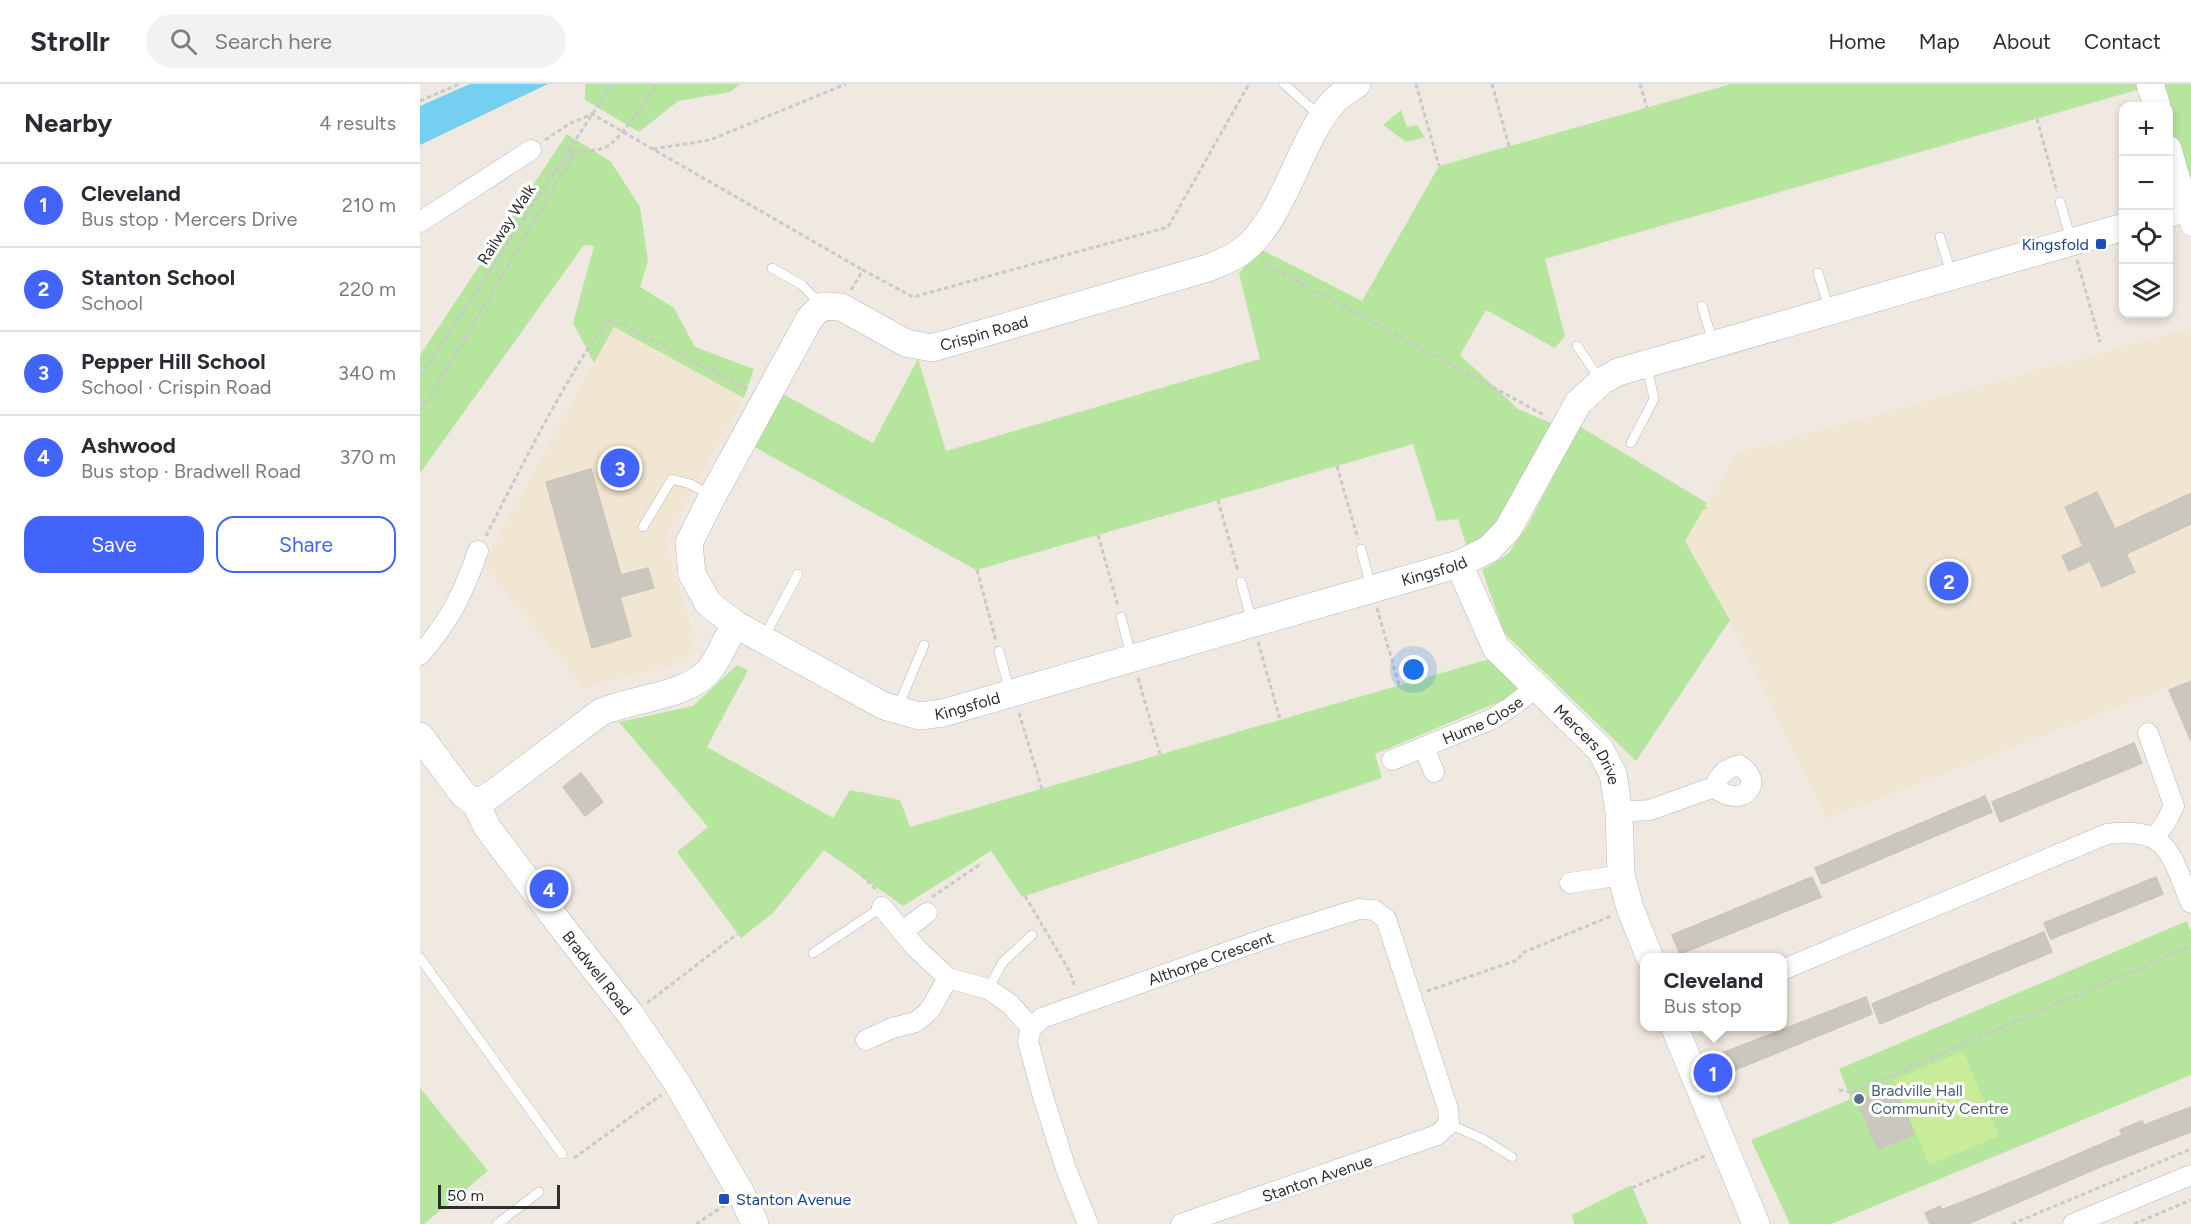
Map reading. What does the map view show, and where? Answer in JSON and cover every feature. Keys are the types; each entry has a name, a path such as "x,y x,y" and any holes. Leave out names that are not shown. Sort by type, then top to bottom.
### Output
{"street":[{"name":"Crispin Road","path":"832,306 906,343 932,348 1208,267 1241,252 1255,239 1268,220 1322,118 1336,99 1357,84"},
{"path":"2150,84 2156,102"},
{"path":"420,222 531,150"},
{"path":"2171,156 2182,216"},
{"name":"Kingsfold","path":"712,496 689,543 692,574 708,603 735,624 884,706 919,716 943,713 1458,564 1489,549 1508,529 1578,403 1602,381 1618,372 2119,227"},
{"path":"712,496 810,318 832,306"},
{"path":"420,655 434,639 462,597 478,551"},
{"name":"Mercers Drive","path":"1458,564 1496,648 1600,749 1613,774 1619,812 1621,875 1630,908 1648,953"},
{"path":"476,804 601,712 617,705 689,687 708,672 735,624"},
{"name":"Hume Close","path":"1392,759 1491,719 1511,708 1537,687"},
{"path":"2148,733 2174,806 2166,822 2154,837"},
{"name":"Bradwell Road","path":"420,736 463,794 476,804 487,828 631,1015 677,1083 755,1224"},
{"name":"Hume Close","path":"1424,747 1434,772"},
{"path":"1619,812 1650,810 1714,788"},
{"path":"1787,968 2107,834 2128,831 2148,834 2160,841 2171,855 2191,903"},
{"path":"1570,883 1621,875"},
{"path":"882,907 916,948 948,978 988,989 1010,1004 1031,1028 1028,1041 1041,1090 1066,1168 1088,1224"},
{"name":"Althorpe Crescent","path":"1031,1028 1042,1017 1273,936 1359,909 1374,910 1386,919 1448,1109 1449,1124"},
{"path":"903,931 927,913"},
{"path":"866,1040 892,1028 916,1022 930,1010 948,978"},
{"path":"1676,1031 1756,1224"},
{"name":"Stanton Avenue","path":"1181,1224 1437,1135 1449,1124"},
{"path":"2073,1224 2191,1175"}],"lane":[{"path":"1284,84 1322,118"},
{"path":"2060,202 2072,241"},
{"path":"1940,237 1951,275"},
{"path":"772,268 832,306"},
{"path":"1818,273 1830,310"},
{"path":"1702,306 1714,344"},
{"path":"1577,346 1602,381"},
{"path":"1631,443 1654,399 1646,364"},
{"path":"643,527 672,479 690,484 712,496"},
{"path":"1361,549 1372,589"},
{"path":"763,639 798,574"},
{"path":"1241,582 1253,623"},
{"path":"1121,616 1132,657"},
{"path":"897,710 924,645"},
{"path":"999,651 1012,692"},
{"path":"813,953 882,907"},
{"path":"988,989 1003,962 1032,935"},
{"path":"420,958 562,1154"},
{"path":"1449,1124 1483,1139 1512,1157"},
{"path":"497,1224 539,1192"}],"path":[{"path":"420,101 459,84"},
{"name":"Railway Walk","path":"420,377 612,84"},
{"path":"568,152 594,151 609,146 657,84"},
{"path":"653,148 710,140 846,84"},
{"path":"531,150 569,124 592,114 913,297 1168,227 1249,84"},
{"path":"1416,84 1438,166"},
{"path":"1492,84 1509,146"},
{"path":"1640,84 1647,108"},
{"path":"2037,118 2060,202"},
{"path":"420,409 437,385 576,151"},
{"path":"2072,241 2100,342"},
{"path":"1241,252 1565,426"},
{"path":"832,306 863,270"},
{"path":"478,551 550,412 578,364 610,321 621,324 765,398"},
{"path":"1337,466 1361,549"},
{"path":"1218,500 1241,582"},
{"path":"1098,535 1121,616"},
{"path":"977,570 999,651"},
{"path":"1372,589 1399,685"},
{"path":"1253,623 1280,719"},
{"path":"1132,657 1160,754"},
{"path":"1012,692 1041,789"},
{"path":"927,913 931,897 982,863"},
{"path":"1025,896 1070,972 1080,1004"},
{"path":"1411,996 1518,960 1522,953 1630,908"},
{"path":"631,1015 737,934"},
{"path":"1839,1090 1852,1092 2191,946"},
{"path":"562,1154 573,1158 677,1083"},
{"path":"1632,1188 1725,1147"},
{"path":"2012,1224 2191,1149"},
{"path":"696,1224 741,1195"},
{"path":"2134,1224 2191,1200"}],"shaded area":[{"path":"613,327 744,398 665,539 695,639 689,655 671,667 610,680 585,689 483,565"},
{"path":"2191,328 2191,679 1826,819 1730,620 1685,541 1737,453"}],"green space":[{"path":"585,84 740,84 730,92 678,101 639,132 585,100"},
{"path":"1731,84 2142,84 2144,88 1545,259 1565,336 1555,348 1486,310 1460,355 1518,409 1555,425 1503,520 1467,548 1458,519 1437,521 1413,444 976,570 749,444 779,392 873,443 918,359 946,451 1260,359 1239,273 1260,249 1362,301 1439,166"},
{"path":"2150,84 2191,84 2191,226 2173,163 2173,102 2165,102"},
{"path":"1401,110 1407,127 1417,125 1425,137 1406,142 1383,125"},
{"path":"567,134 611,162 640,207 648,261 640,287 674,308 695,347 754,369 744,398 614,327 594,363 573,323 594,246 584,245 420,473 420,355"},
{"path":"1579,426 1707,503 1705,506 1708,508 1703,510 1685,541 1730,620 1636,761 1504,633 1482,570 1508,554 1529,523"},
{"path":"1493,658 1520,693 1375,754 1382,778 1022,897 991,851 903,906 824,850 773,913 741,938 677,852 708,827 619,722 693,706 737,665 748,670 707,747 833,818 850,790 900,800 910,827"},
{"path":"2187,921 2191,932 2191,1075 1831,1224 1790,1224 1751,1140 1851,1099 1839,1069"},
{"path":"1963,1051 1999,1136 1929,1165 1894,1080"},
{"path":"420,1088 488,1171 424,1224 420,1224"},
{"path":"1631,1185 1648,1224 1574,1224 1572,1215"}],"water":[{"path":"470,84 548,84 420,145 420,106"}],"building":[{"path":"591,469 621,575 648,568 654,588 620,597 631,636 592,648 546,482"},
{"path":"2097,492 2115,529 2191,493 2191,524 2126,554 2135,572 2102,587 2090,561 2069,571 2062,556 2083,546 2065,507"},
{"path":"2191,681 2191,741 2169,690"},
{"path":"2134,743 2142,763 2000,822 1992,802"},
{"path":"581,773 603,802 585,816 563,787"},
{"path":"1985,796 1992,812 1822,884 1815,868"},
{"path":"1812,877 1821,897 1682,953 1680,953 1672,935"},
{"path":"2156,877 2163,894 2051,939 2044,923"},
{"path":"2044,932 2052,952 1880,1024 1872,1004"},
{"path":"1866,997 1872,1014 1730,1072 1722,1053 1779,1031 1787,1031 1787,1028"},
{"path":"1894,1087 1914,1134 1878,1149 1858,1102"},
{"path":"2191,1107 2191,1132 2100,1167 1968,1224 1930,1224 1925,1213 1940,1206 1941,1210 2048,1167 2122,1135 2120,1130 2142,1121 2144,1125"}],"place":[{"name":"Kingsfold","path":"2101,244"},
{"name":"Pepper Hill School","path":"620,468"},
{"name":"Stanton School","path":"1949,581"},
{"name":"Ashwood","path":"549,889"},
{"name":"Cleveland","path":"1713,1073"},
{"name":"Bradville Hall Community Centre","path":"1859,1099"},
{"name":"Stanton Avenue","path":"724,1199"}]}
